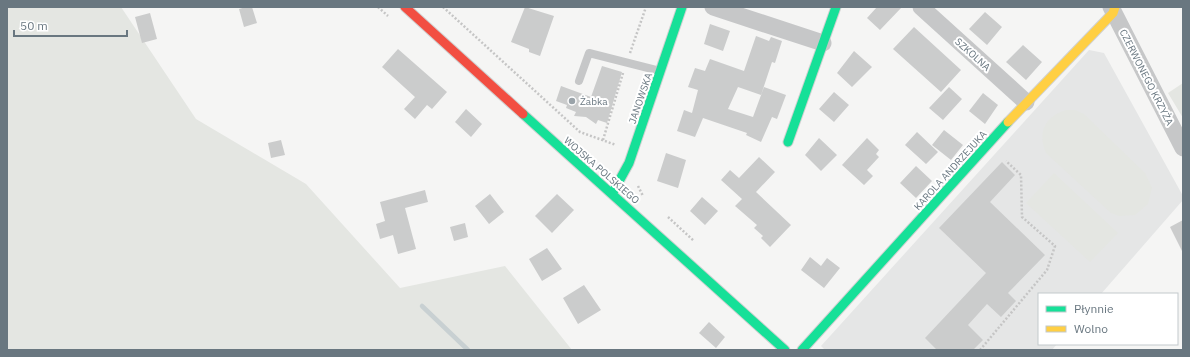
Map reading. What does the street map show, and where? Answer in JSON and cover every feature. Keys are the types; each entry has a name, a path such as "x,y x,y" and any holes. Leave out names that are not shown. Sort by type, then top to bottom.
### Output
{"street":[{"name":"WOJSKA POLSKIEGO","path":"405,7 785,350"},
{"name":"JANOWSKA","path":"612,194 619,184 633,151 682,7"},
{"path":"713,7 823,44"},
{"path":"788,142 836,7"},
{"name":"SZKOLNA","path":"921,7 1026,102"},
{"name":"KAROLA ANDRZEJUKA","path":"802,350 1026,102 1113,9"},
{"name":"CZERWONEGO KRZYŻA","path":"1113,9 1183,148"}],"lane":[{"path":"579,81 589,53 660,71"}],"path":[{"path":"443,7 580,132 633,151"},
{"path":"980,350 1047,270 1055,246 1022,217 1021,175 1006,161"},
{"path":"639,179 638,186 645,200"}],"shaded area":[{"path":"7,7 121,7 196,119 306,184 400,288 505,266 572,350 7,350"},
{"path":"1089,50 1104,53 1183,196 1183,200 1102,293 1038,293 1038,345 1056,345 1052,350 825,350 821,346"},
{"path":"1183,83 1183,118 1168,93"},
{"path":"1066,110 1075,110 1084,114 1145,173 1152,188 1148,204 1135,215 1119,216 1111,213 1046,153 1042,139 1045,126 1053,116"},
{"path":"1054,173 1118,233 1090,262 1026,203"}],"building":[{"path":"252,7 257,23 244,27 239,9"},
{"path":"525,7 554,16 540,56 529,52 529,49 511,42"},
{"path":"877,7 902,7 880,30 867,18"},
{"path":"985,12 1002,27 987,45 969,29"},
{"path":"150,13 157,39 142,43 135,17"},
{"path":"710,24 730,31 723,51 704,44"},
{"path":"914,27 961,70 941,92 893,49"},
{"path":"756,36 769,41 771,37 782,41 775,63 772,62 761,95 738,87 728,109 753,117 764,87 786,95 777,119 772,117 761,142 746,135 747,133 703,118 695,137 677,131 684,110 692,113 698,90 688,87 695,68 705,71 710,59 744,71"},
{"path":"1023,45 1042,62 1026,80 1006,62"},
{"path":"398,49 447,92 432,109 427,105 415,119 404,109 415,97 382,67"},
{"path":"854,51 872,67 852,87 837,73"},
{"path":"602,66 622,72 607,123 598,120 596,124 586,117 574,116 576,112 566,108 567,105 556,101 561,86 591,97"},
{"path":"949,87 962,99 943,120 929,108"},
{"path":"834,92 849,105 834,122 819,109"},
{"path":"983,93 998,105 985,124 969,111"},
{"path":"466,109 482,124 471,137 455,122"},
{"path":"944,130 963,145 951,160 932,145"},
{"path":"917,132 938,152 926,164 905,145"},
{"path":"819,138 837,155 821,171 805,155"},
{"path":"867,138 879,150 876,154 879,157 867,170 873,176 864,185 842,165"},
{"path":"281,140 285,155 271,158 268,143"},
{"path":"666,153 686,160 678,188 657,181"},
{"path":"759,157 775,172 756,192 791,225 770,247 761,238 763,236 754,228 757,225 735,206 742,199 721,180 730,170 739,178"},
{"path":"1002,162 1015,175 990,202 1045,255 1008,293 1016,301 1001,317 987,304 968,325 983,340 973,350 937,350 925,338 986,273 939,228"},
{"path":"916,166 932,181 916,198 900,183"},
{"path":"425,190 428,202 405,208 416,249 398,254 393,235 380,239 376,224 385,221 380,202"},
{"path":"490,194 504,212 489,224 475,206"},
{"path":"557,194 574,210 552,233 535,216"},
{"path":"702,197 718,211 705,225 690,211"},
{"path":"1183,220 1183,253 1170,227"},
{"path":"465,223 468,237 454,241 450,227"},
{"path":"547,248 562,269 542,281 529,259"},
{"path":"810,257 821,266 827,258 840,268 824,288 801,270"},
{"path":"584,285 601,310 578,324 563,298"},
{"path":"709,322 725,337 716,348 699,333"}],"waterway":[{"path":"422,306 468,350"}],"traffic: fast":[{"path":"612,194 629,163 682,7"},
{"path":"788,142 836,7"},
{"path":"523,114 785,350"},
{"path":"802,350 1008,122"}],"traffic: slow":[{"path":"1008,122 1113,13 1115,7"}],"traffic: jam":[{"path":"405,7 523,114"}],"place":[{"name":"Żabka","path":"572,101"}]}
